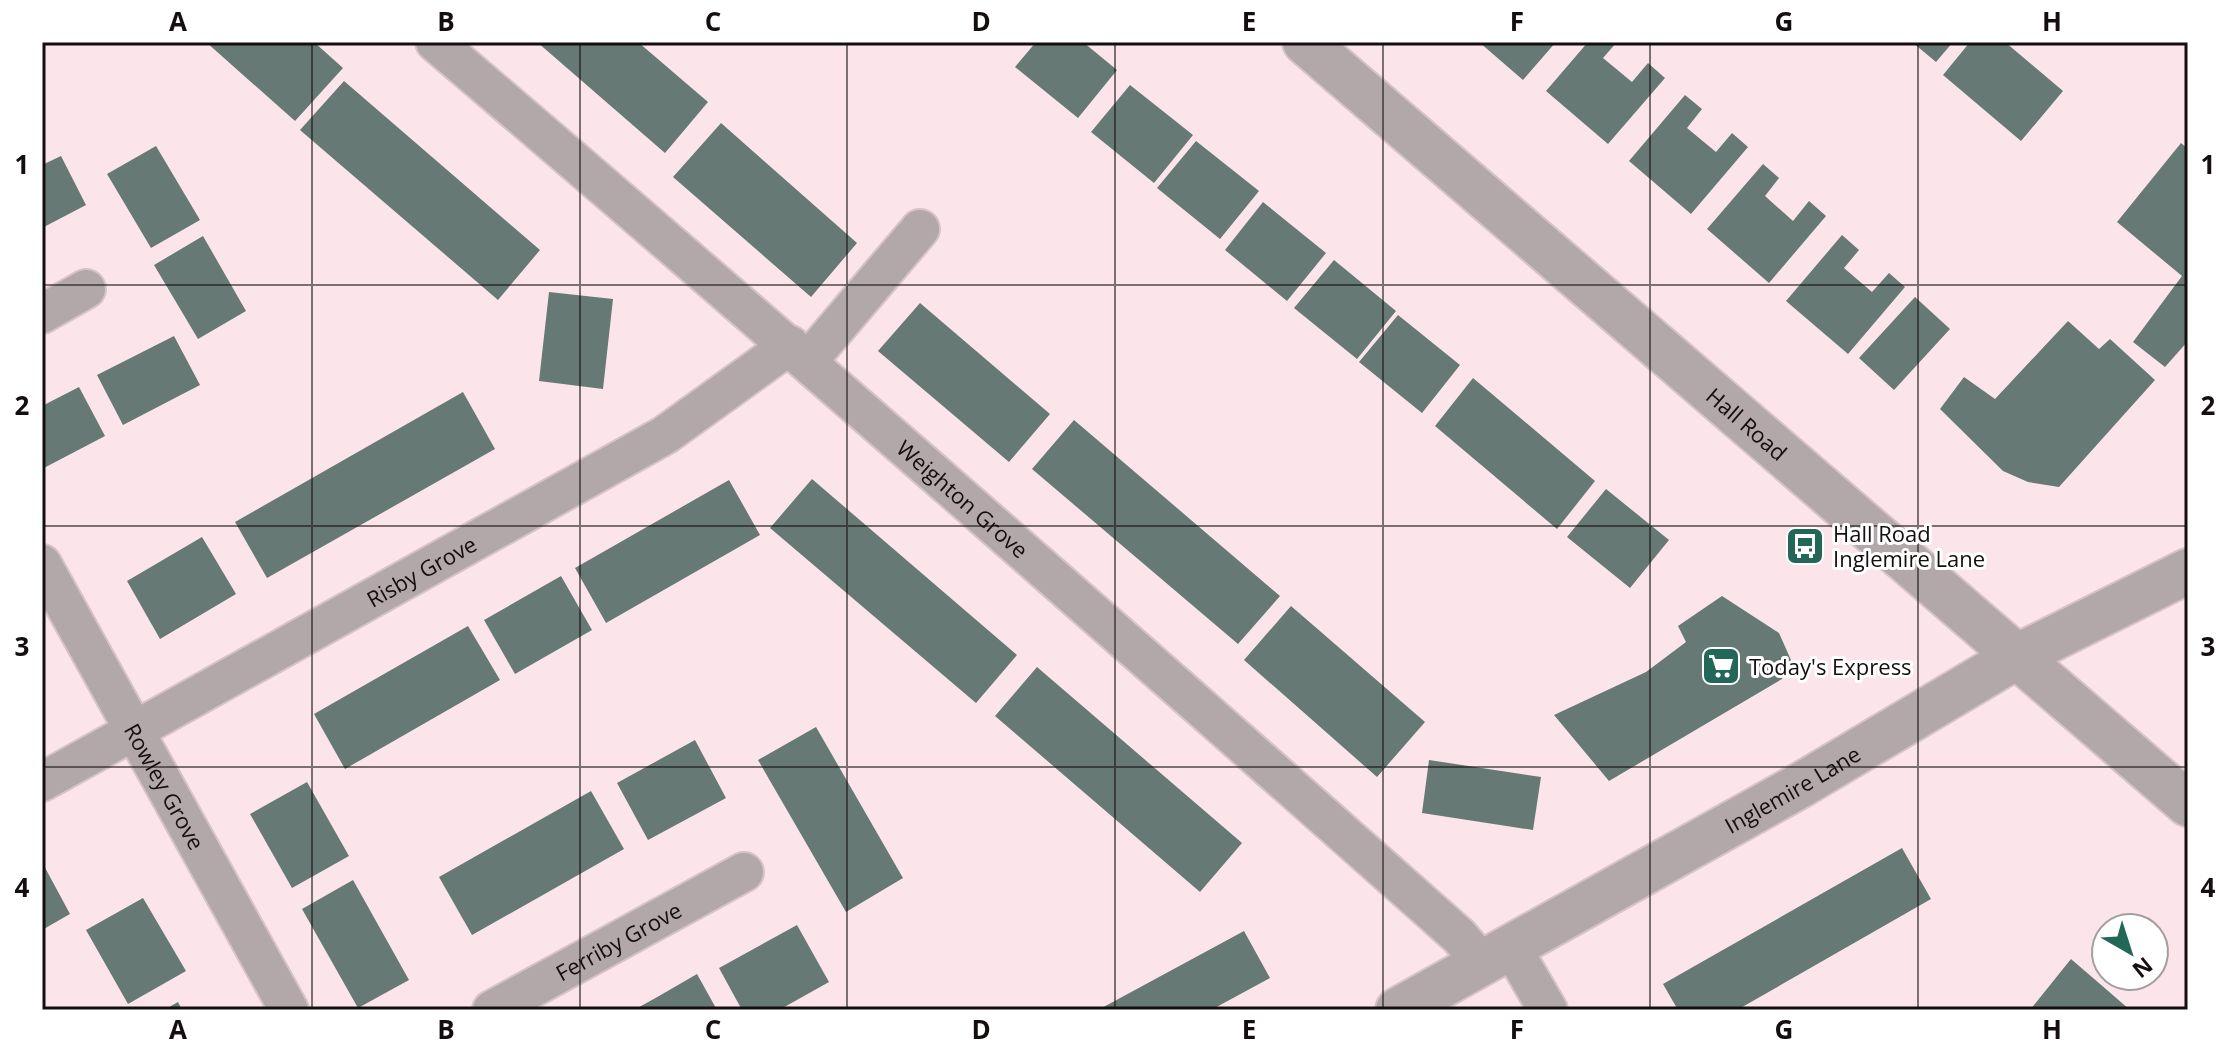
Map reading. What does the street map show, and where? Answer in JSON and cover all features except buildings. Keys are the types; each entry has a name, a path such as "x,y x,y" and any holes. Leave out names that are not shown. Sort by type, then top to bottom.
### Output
{"street":[{"name":"Weighton Grove","path":"435,42 799,353 1459,936 1498,956 1548,1010"},
{"name":"Hall Road","path":"1305,42 2188,804"},
{"name":"Risby Grove","path":"42,782 665,435 799,353 920,229"},
{"path":"42,314 86,289"},
{"name":"Rowley Grove","path":"42,564 289,1010"},
{"name":"Inglemire Lane","path":"1398,1010 1801,785 2016,657 2188,571"},
{"name":"Ferriby Grove","path":"492,1010 744,872"}],"place":[{"name":"Hall Road Inglemire Lane","path":"1805,546"},
{"name":"Today's Express","path":"1721,666"}]}
